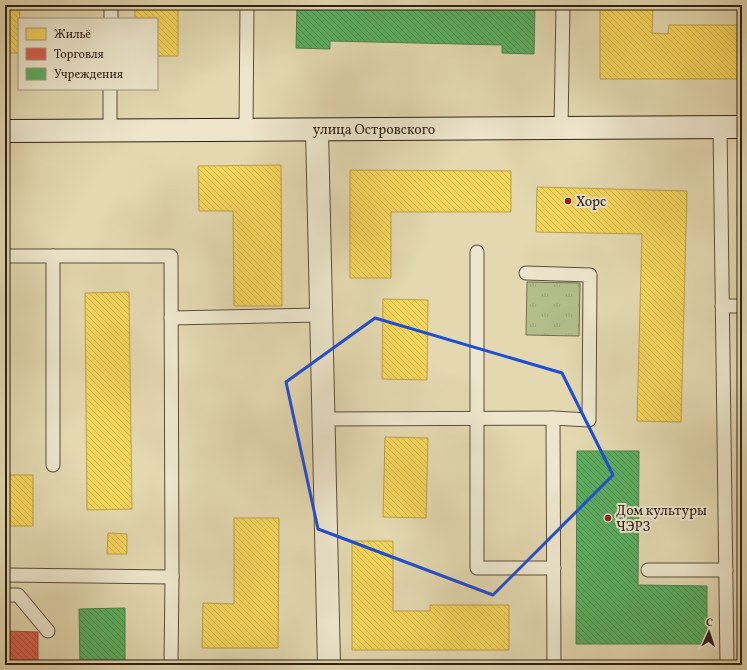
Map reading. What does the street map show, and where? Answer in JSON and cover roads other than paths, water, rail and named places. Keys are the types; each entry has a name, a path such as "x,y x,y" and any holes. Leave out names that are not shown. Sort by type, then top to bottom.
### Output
{"street":[{"name":"улица Островского","path":"5,131 742,127"},
{"path":"317,130 328,665"}],"lane":[{"path":"111,5 111,18"},
{"path":"246,130 247,5"},
{"path":"561,128 563,5"},
{"path":"110,90 110,131"},
{"path":"720,127 727,665"},
{"path":"477,252 477,568 554,568"},
{"path":"5,256 171,256 171,665"},
{"path":"53,256 53,464"},
{"path":"323,419 553,418 589,420 590,275 526,273"},
{"path":"722,306 742,306"},
{"path":"171,318 321,315"},
{"path":"553,418 554,665"},
{"path":"648,570 726,570"},
{"path":"5,574 172,577"},
{"path":"5,595 18,595 48,631"}],"place":[{"name":"Хорс","path":"568,201"},
{"name":"Дом культуры ЧЭРЗ","path":"608,518"}]}
